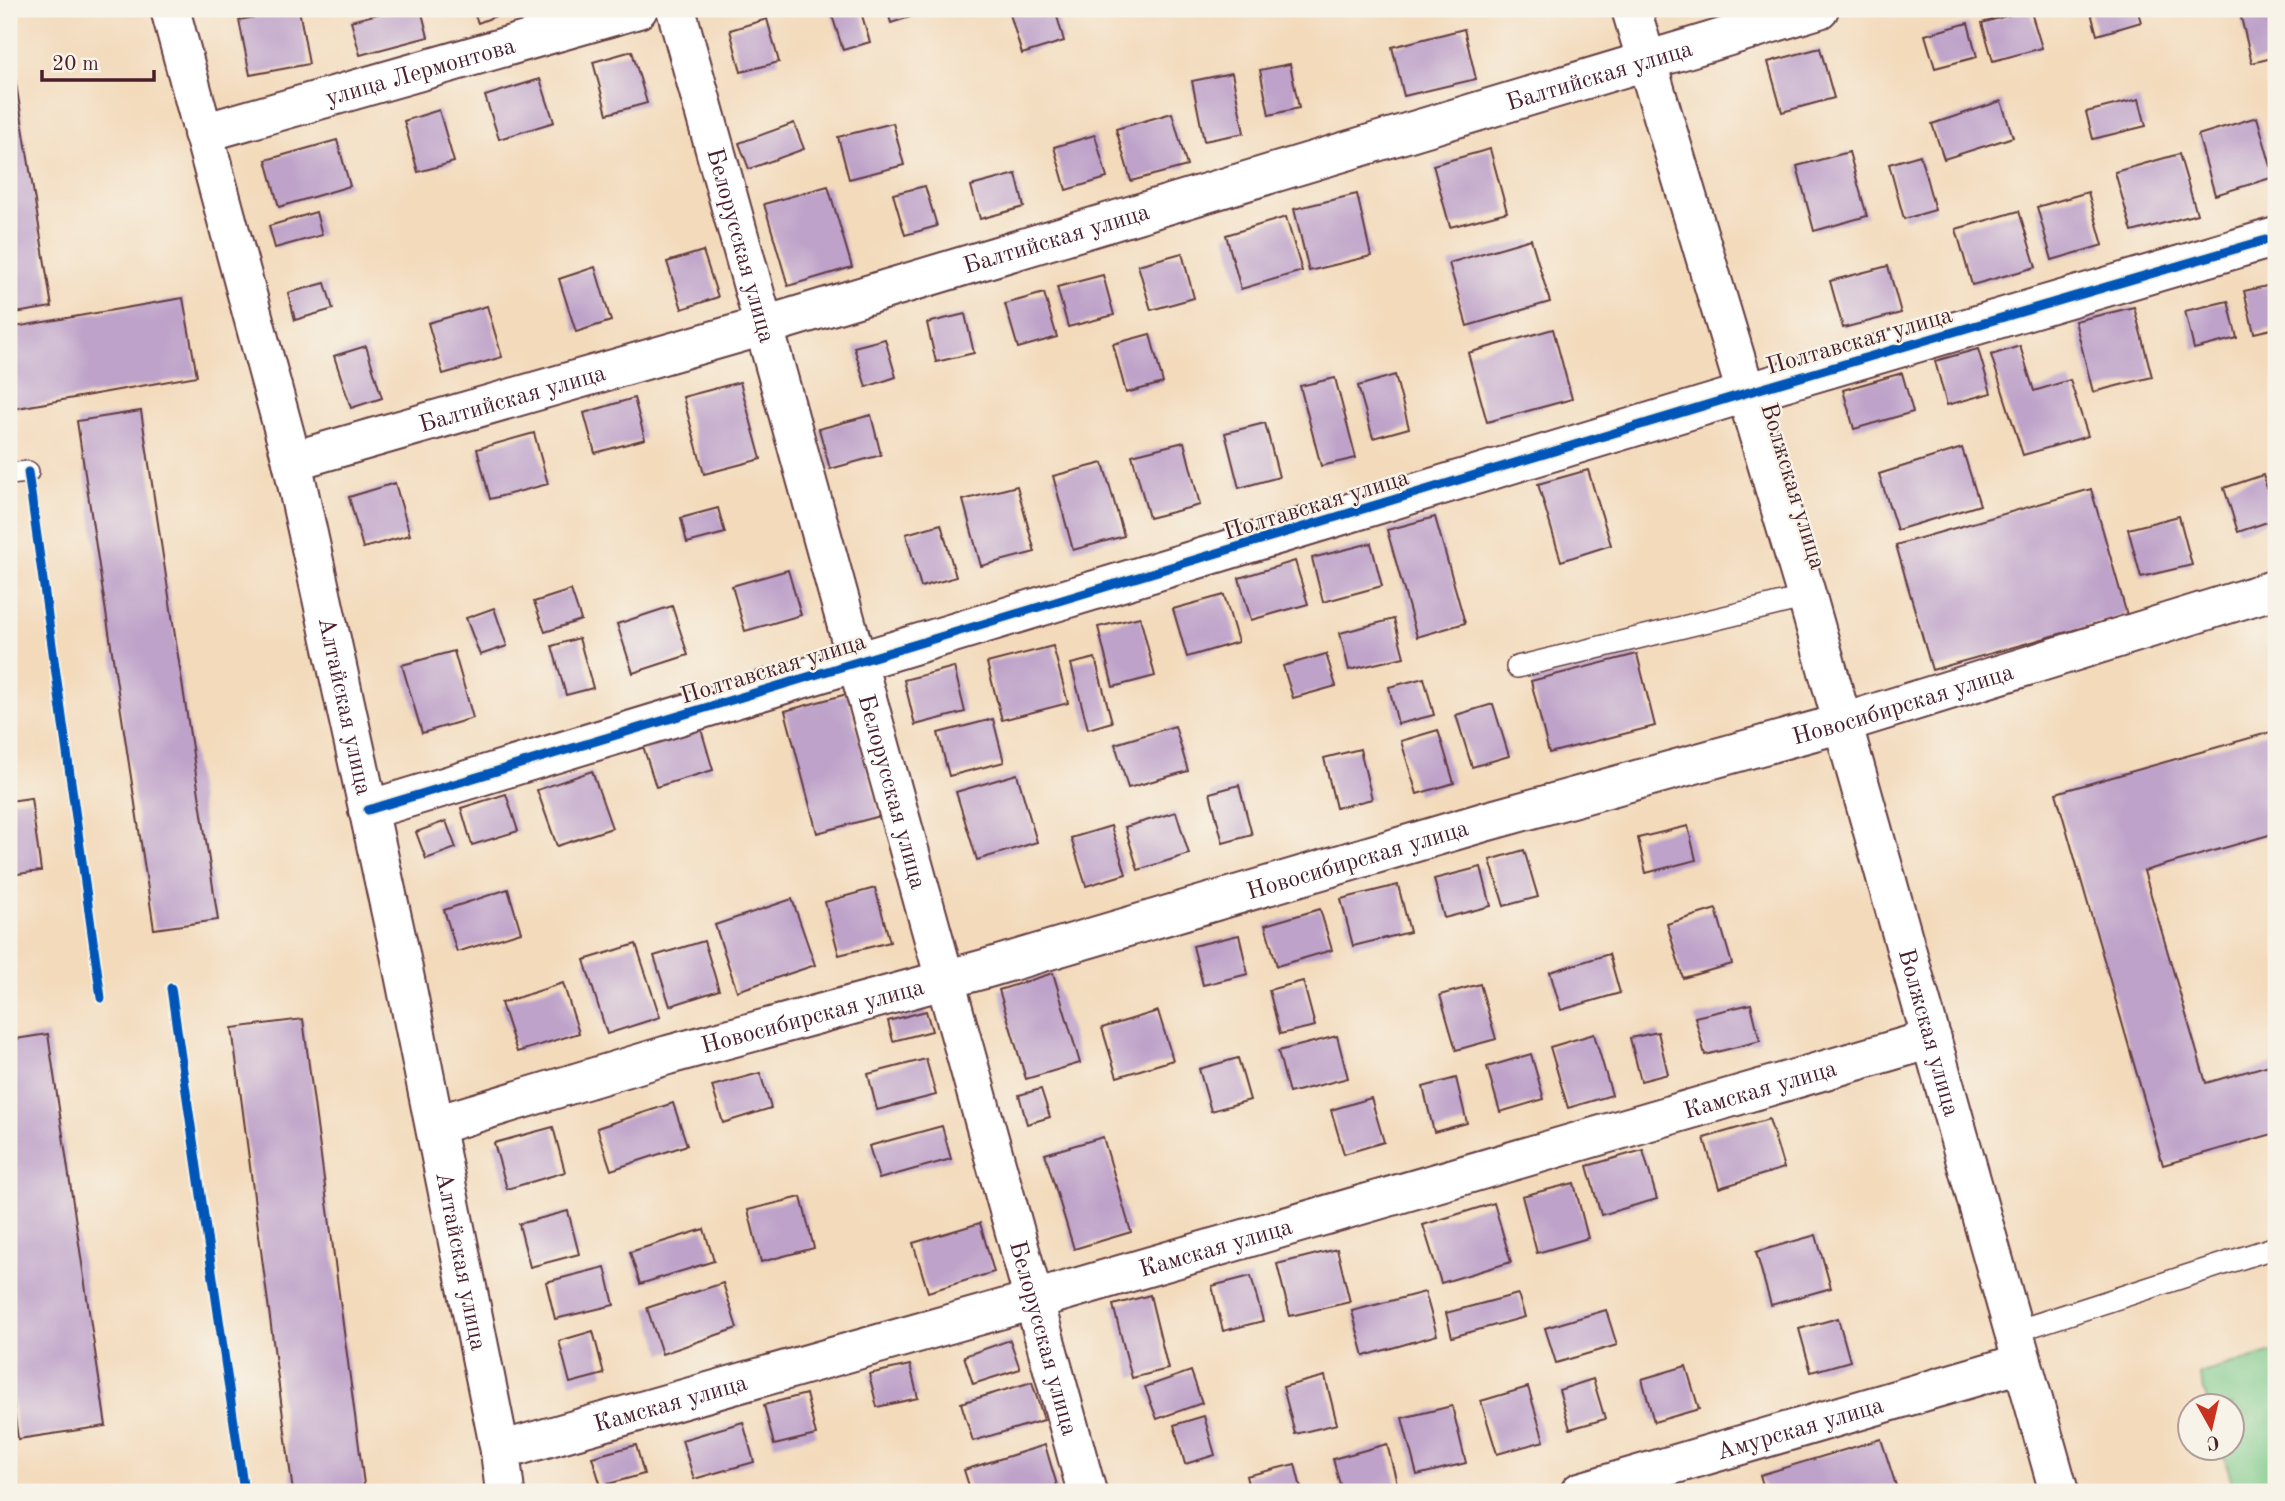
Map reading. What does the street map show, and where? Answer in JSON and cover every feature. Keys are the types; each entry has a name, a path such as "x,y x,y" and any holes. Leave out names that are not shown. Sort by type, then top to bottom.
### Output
{"street":[{"name":"Алтайская улица","path":"170,9 292,461 436,1125 500,1451 505,1492"},
{"name":"улица Лермонтова","path":"202,133 638,9"},
{"name":"Белорусская улица","path":"676,9 1087,1492"},
{"name":"Волжская улица","path":"1631,9 1807,597 2059,1492"},
{"name":"Балтийская улица","path":"292,461 764,326 1819,9"},
{"name":"Полтавская улица","path":"368,810 1746,393 2276,237"},
{"name":"Новосибирская улица","path":"436,1125 668,1055 945,980 1484,821 1843,723 2276,589"},
{"name":"Камская улица","path":"500,1451 1034,1300 1932,1039"},
{"name":"Амурская улица","path":"1580,1492 2017,1348"}],"lane":[{"path":"1517,667 1807,597"},
{"path":"2017,1348 2276,1247"}],"green space":[{"path":"2276,1351 2276,1492 2235,1492 2226,1462 2246,1462 2246,1392 2205,1392 2199,1374"}],"building":[{"path":"299,9 309,64 250,75 239,20"},
{"path":"397,9 421,9 428,37 360,55 351,21"},
{"path":"472,9 514,9 478,23"},
{"path":"830,9 860,9 870,42 843,50"},
{"path":"887,9 935,9 891,23"},
{"path":"1027,9 1055,9 1064,41 1022,54 1010,14"},
{"path":"2030,9 2042,48 1993,61 1982,23"},
{"path":"2090,9 2137,9 2141,22 2097,35"},
{"path":"2239,9 2276,9 2276,57 2252,63"},
{"path":"767,19 779,62 741,72 730,30"},
{"path":"1968,23 1977,57 1935,68 1925,35"},
{"path":"1464,29 1476,79 1404,96 1392,47"},
{"path":"9,40 52,307 9,314"},
{"path":"1820,48 1834,98 1782,112 1768,62"},
{"path":"632,51 647,103 607,114 593,62"},
{"path":"1290,64 1299,108 1269,115 1260,70"},
{"path":"1232,73 1244,133 1204,141 1192,81"},
{"path":"540,79 554,122 499,139 485,96"},
{"path":"2139,99 2146,126 2093,139 2086,112"},
{"path":"2001,101 2013,137 1944,159 1932,124"},
{"path":"439,110 454,162 418,172 404,121"},
{"path":"1172,113 1187,166 1131,181 1116,129"},
{"path":"2257,117 2274,177 2215,195 2198,135"},
{"path":"794,123 804,149 749,169 739,143"},
{"path":"893,123 904,165 849,179 838,137"},
{"path":"1095,135 1107,178 1066,190 1054,147"},
{"path":"337,140 350,186 279,207 266,160"},
{"path":"1490,149 1507,212 1450,227 1433,165"},
{"path":"1849,152 1867,216 1814,231 1797,166"},
{"path":"2179,154 2197,214 2132,232 2115,172"},
{"path":"1920,155 1935,210 1904,219 1889,164"},
{"path":"1016,174 1024,207 980,219 971,186"},
{"path":"828,186 852,267 788,286 764,204"},
{"path":"925,186 937,226 905,235 893,194"},
{"path":"2088,192 2103,245 2052,260 2037,207"},
{"path":"1357,194 1371,256 1309,271 1294,209"},
{"path":"2019,211 2036,267 1972,285 1956,229"},
{"path":"316,212 322,235 275,248 269,226"},
{"path":"1286,217 1302,271 1241,289 1226,235"},
{"path":"1531,239 1550,302 1467,326 1449,263"},
{"path":"703,251 718,297 682,309 667,262"},
{"path":"1182,253 1194,298 1151,310 1138,265"},
{"path":"1888,266 1901,313 1843,328 1830,281"},
{"path":"595,267 611,321 576,332 559,279"},
{"path":"1103,275 1114,315 1068,327 1057,287"},
{"path":"325,283 333,309 295,320 288,293"},
{"path":"2276,284 2276,328 2254,333 2244,291"},
{"path":"1044,293 1057,337 1018,348 1005,304"},
{"path":"183,298 197,376 12,409 9,391 9,328"},
{"path":"2228,301 2237,338 2194,349 2185,311"},
{"path":"487,306 502,357 443,374 428,323"},
{"path":"2134,307 2152,377 2093,392 2075,321"},
{"path":"965,314 974,353 936,362 927,323"},
{"path":"1553,329 1572,399 1487,422 1468,353"},
{"path":"1150,334 1163,383 1126,393 1113,344"},
{"path":"885,339 896,377 866,387 854,347"},
{"path":"366,346 382,398 351,408 334,356"},
{"path":"2020,346 2034,391 2070,380 2088,436 2023,455 1991,355"},
{"path":"1978,349 1991,393 1947,405 1935,361"},
{"path":"1902,373 1913,412 1854,429 1843,390"},
{"path":"1395,375 1409,428 1373,438 1358,386"},
{"path":"1335,378 1356,458 1321,466 1300,386"},
{"path":"740,382 761,459 704,474 683,397"},
{"path":"634,398 645,439 595,453 584,413"},
{"path":"141,411 218,920 154,929 77,421"},
{"path":"871,415 881,455 830,469 819,429"},
{"path":"1265,423 1279,477 1239,488 1225,433"},
{"path":"534,433 548,484 490,499 477,449"},
{"path":"1184,442 1200,505 1149,518 1132,455"},
{"path":"1962,448 1980,505 1897,530 1879,474"},
{"path":"1103,463 1124,536 1073,550 1053,476"},
{"path":"1588,470 1611,545 1561,561 1538,484"},
{"path":"2263,475 2276,519 2238,532 2224,488"},
{"path":"395,483 410,535 363,548 349,497"},
{"path":"1017,486 1035,552 981,566 963,500"},
{"path":"2091,489 2127,615 1932,670 1896,545"},
{"path":"718,508 725,533 687,543 681,518"},
{"path":"2179,516 2192,565 2141,577 2128,529"},
{"path":"1435,517 1465,623 1417,637 1387,530"},
{"path":"941,524 956,577 921,587 906,534"},
{"path":"1371,543 1382,586 1323,602 1312,558"},
{"path":"1295,561 1308,604 1251,620 1239,578"},
{"path":"788,570 801,615 745,631 732,586"},
{"path":"571,590 581,620 545,632 534,602"},
{"path":"1224,595 1238,642 1187,657 1173,609"},
{"path":"672,606 688,655 633,673 617,624"},
{"path":"494,608 507,646 480,655 466,618"},
{"path":"1140,617 1155,676 1113,687 1098,627"},
{"path":"1394,619 1404,657 1349,670 1340,633"},
{"path":"579,638 593,688 566,695 552,646"},
{"path":"1053,646 1068,703 1002,720 987,663"},
{"path":"454,651 473,718 422,733 402,665"},
{"path":"1326,654 1336,686 1293,698 1283,666"},
{"path":"1637,654 1655,726 1549,753 1531,681"},
{"path":"1095,658 1112,722 1088,729 1071,664"},
{"path":"954,667 965,712 915,725 904,680"},
{"path":"1424,678 1434,715 1398,724 1389,687"},
{"path":"847,694 880,816 817,833 785,711"},
{"path":"1493,704 1509,756 1472,767 1456,715"},
{"path":"993,719 1004,762 949,776 938,733"},
{"path":"1175,726 1188,771 1128,788 1115,744"},
{"path":"701,729 713,770 656,787 643,746"},
{"path":"1438,730 1454,783 1417,794 1401,741"},
{"path":"2271,732 2276,750 2276,833 2144,871 2206,1083 2276,1063 2276,1133 2163,1165 2056,793"},
{"path":"1360,749 1372,799 1336,808 1324,758"},
{"path":"592,771 612,828 557,846 537,790"},
{"path":"1017,774 1037,842 977,860 956,792"},
{"path":"1239,785 1252,835 1223,843 1210,793"},
{"path":"506,794 518,831 472,845 461,808"},
{"path":"31,798 41,871 9,875 9,801"},
{"path":"1176,812 1189,854 1138,870 1125,827"},
{"path":"446,821 456,848 426,859 416,832"},
{"path":"1111,826 1126,874 1086,886 1071,838"},
{"path":"1688,826 1696,860 1646,873 1638,838"},
{"path":"1524,850 1538,897 1504,906 1490,860"},
{"path":"1481,867 1491,906 1444,918 1434,879"},
{"path":"1398,885 1410,932 1353,946 1341,899"},
{"path":"875,888 890,942 839,955 825,902"},
{"path":"508,889 521,932 457,952 444,910"},
{"path":"792,899 815,965 737,991 715,925"},
{"path":"1320,909 1332,950 1277,966 1265,925"},
{"path":"1716,909 1732,964 1683,978 1667,924"},
{"path":"1239,935 1248,974 1203,985 1193,946"},
{"path":"704,941 719,990 670,1006 654,956"},
{"path":"636,944 660,1017 607,1034 584,960"},
{"path":"1609,954 1620,993 1561,1010 1550,972"},
{"path":"1053,973 1080,1063 1026,1079 999,990"},
{"path":"1303,981 1315,1026 1280,1034 1269,990"},
{"path":"563,983 579,1033 517,1052 501,1003"},
{"path":"1480,984 1496,1039 1456,1050 1440,995"},
{"path":"1751,1004 1760,1041 1705,1055 1695,1017"},
{"path":"926,1011 932,1031 893,1041 888,1021"},
{"path":"1158,1011 1173,1060 1117,1077 1102,1028"},
{"path":"303,1019 365,1492 293,1492 257,1220 232,1028"},
{"path":"1658,1032 1668,1074 1641,1081 1630,1038"},
{"path":"48,1034 106,1426 18,1439 9,1372 9,1040"},
{"path":"1594,1034 1612,1095 1568,1108 1550,1047"},
{"path":"1337,1036 1348,1078 1289,1093 1278,1051"},
{"path":"1531,1054 1544,1099 1500,1112 1487,1067"},
{"path":"1238,1058 1250,1100 1211,1111 1199,1069"},
{"path":"926,1059 936,1095 877,1110 868,1074"},
{"path":"760,1073 771,1108 723,1123 712,1086"},
{"path":"1456,1078 1467,1123 1434,1132 1423,1087"},
{"path":"1041,1089 1050,1117 1027,1124 1019,1095"},
{"path":"1371,1098 1384,1142 1344,1154 1331,1110"},
{"path":"673,1103 687,1145 611,1170 597,1128"},
{"path":"1769,1119 1784,1168 1719,1188 1704,1138"},
{"path":"942,1126 951,1159 879,1179 869,1146"},
{"path":"553,1127 565,1172 507,1189 494,1143"},
{"path":"1103,1137 1131,1232 1074,1249 1045,1154"},
{"path":"1643,1150 1657,1199 1601,1215 1587,1166"},
{"path":"1574,1183 1588,1238 1537,1253 1522,1196"},
{"path":"801,1197 814,1248 761,1262 748,1210"},
{"path":"1494,1203 1511,1262 1441,1283 1423,1225"},
{"path":"568,1211 579,1254 530,1267 519,1224"},
{"path":"980,1223 994,1272 928,1292 913,1243"},
{"path":"704,1229 714,1261 640,1284 630,1252"},
{"path":"1816,1235 1831,1288 1771,1305 1756,1252"},
{"path":"1337,1249 1350,1302 1290,1316 1277,1264"},
{"path":"605,1267 614,1305 555,1319 546,1282"},
{"path":"1251,1276 1263,1321 1223,1331 1212,1286"},
{"path":"723,1283 737,1328 662,1354 647,1308"},
{"path":"1425,1292 1437,1335 1364,1356 1352,1311"},
{"path":"1518,1294 1525,1317 1452,1337 1446,1313"},
{"path":"1150,1295 1168,1369 1132,1378 1113,1305"},
{"path":"1606,1310 1617,1345 1556,1363 1545,1328"},
{"path":"1838,1318 1850,1361 1811,1372 1799,1329"},
{"path":"593,1331 604,1374 570,1383 559,1341"},
{"path":"1010,1340 1020,1369 973,1384 964,1356"},
{"path":"910,1365 918,1398 877,1407 869,1374"},
{"path":"1686,1366 1699,1409 1654,1422 1642,1379"},
{"path":"1191,1371 1202,1403 1157,1419 1145,1387"},
{"path":"1325,1376 1337,1424 1295,1434 1283,1387"},
{"path":"1593,1379 1605,1419 1570,1429 1559,1390"},
{"path":"1032,1382 1044,1420 973,1441 961,1403"},
{"path":"1528,1387 1544,1441 1497,1454 1481,1401"},
{"path":"806,1394 816,1435 774,1445 764,1405"},
{"path":"1452,1406 1466,1463 1417,1475 1402,1418"},
{"path":"1204,1416 1215,1455 1185,1464 1174,1425"},
{"path":"743,1422 754,1462 694,1479 682,1440"},
{"path":"1881,1439 1898,1492 1765,1492 1760,1475"},
{"path":"1387,1444 1399,1491 1342,1492 1333,1459"},
{"path":"636,1445 644,1474 601,1486 592,1457"},
{"path":"1045,1445 1059,1492 971,1492 964,1470"},
{"path":"1295,1464 1302,1492 1250,1492 1246,1476"}],"cycle path":[{"path":"368,810 1746,393 2276,237"},
{"path":"28,472 101,998"},
{"path":"171,988 244,1492"}]}
